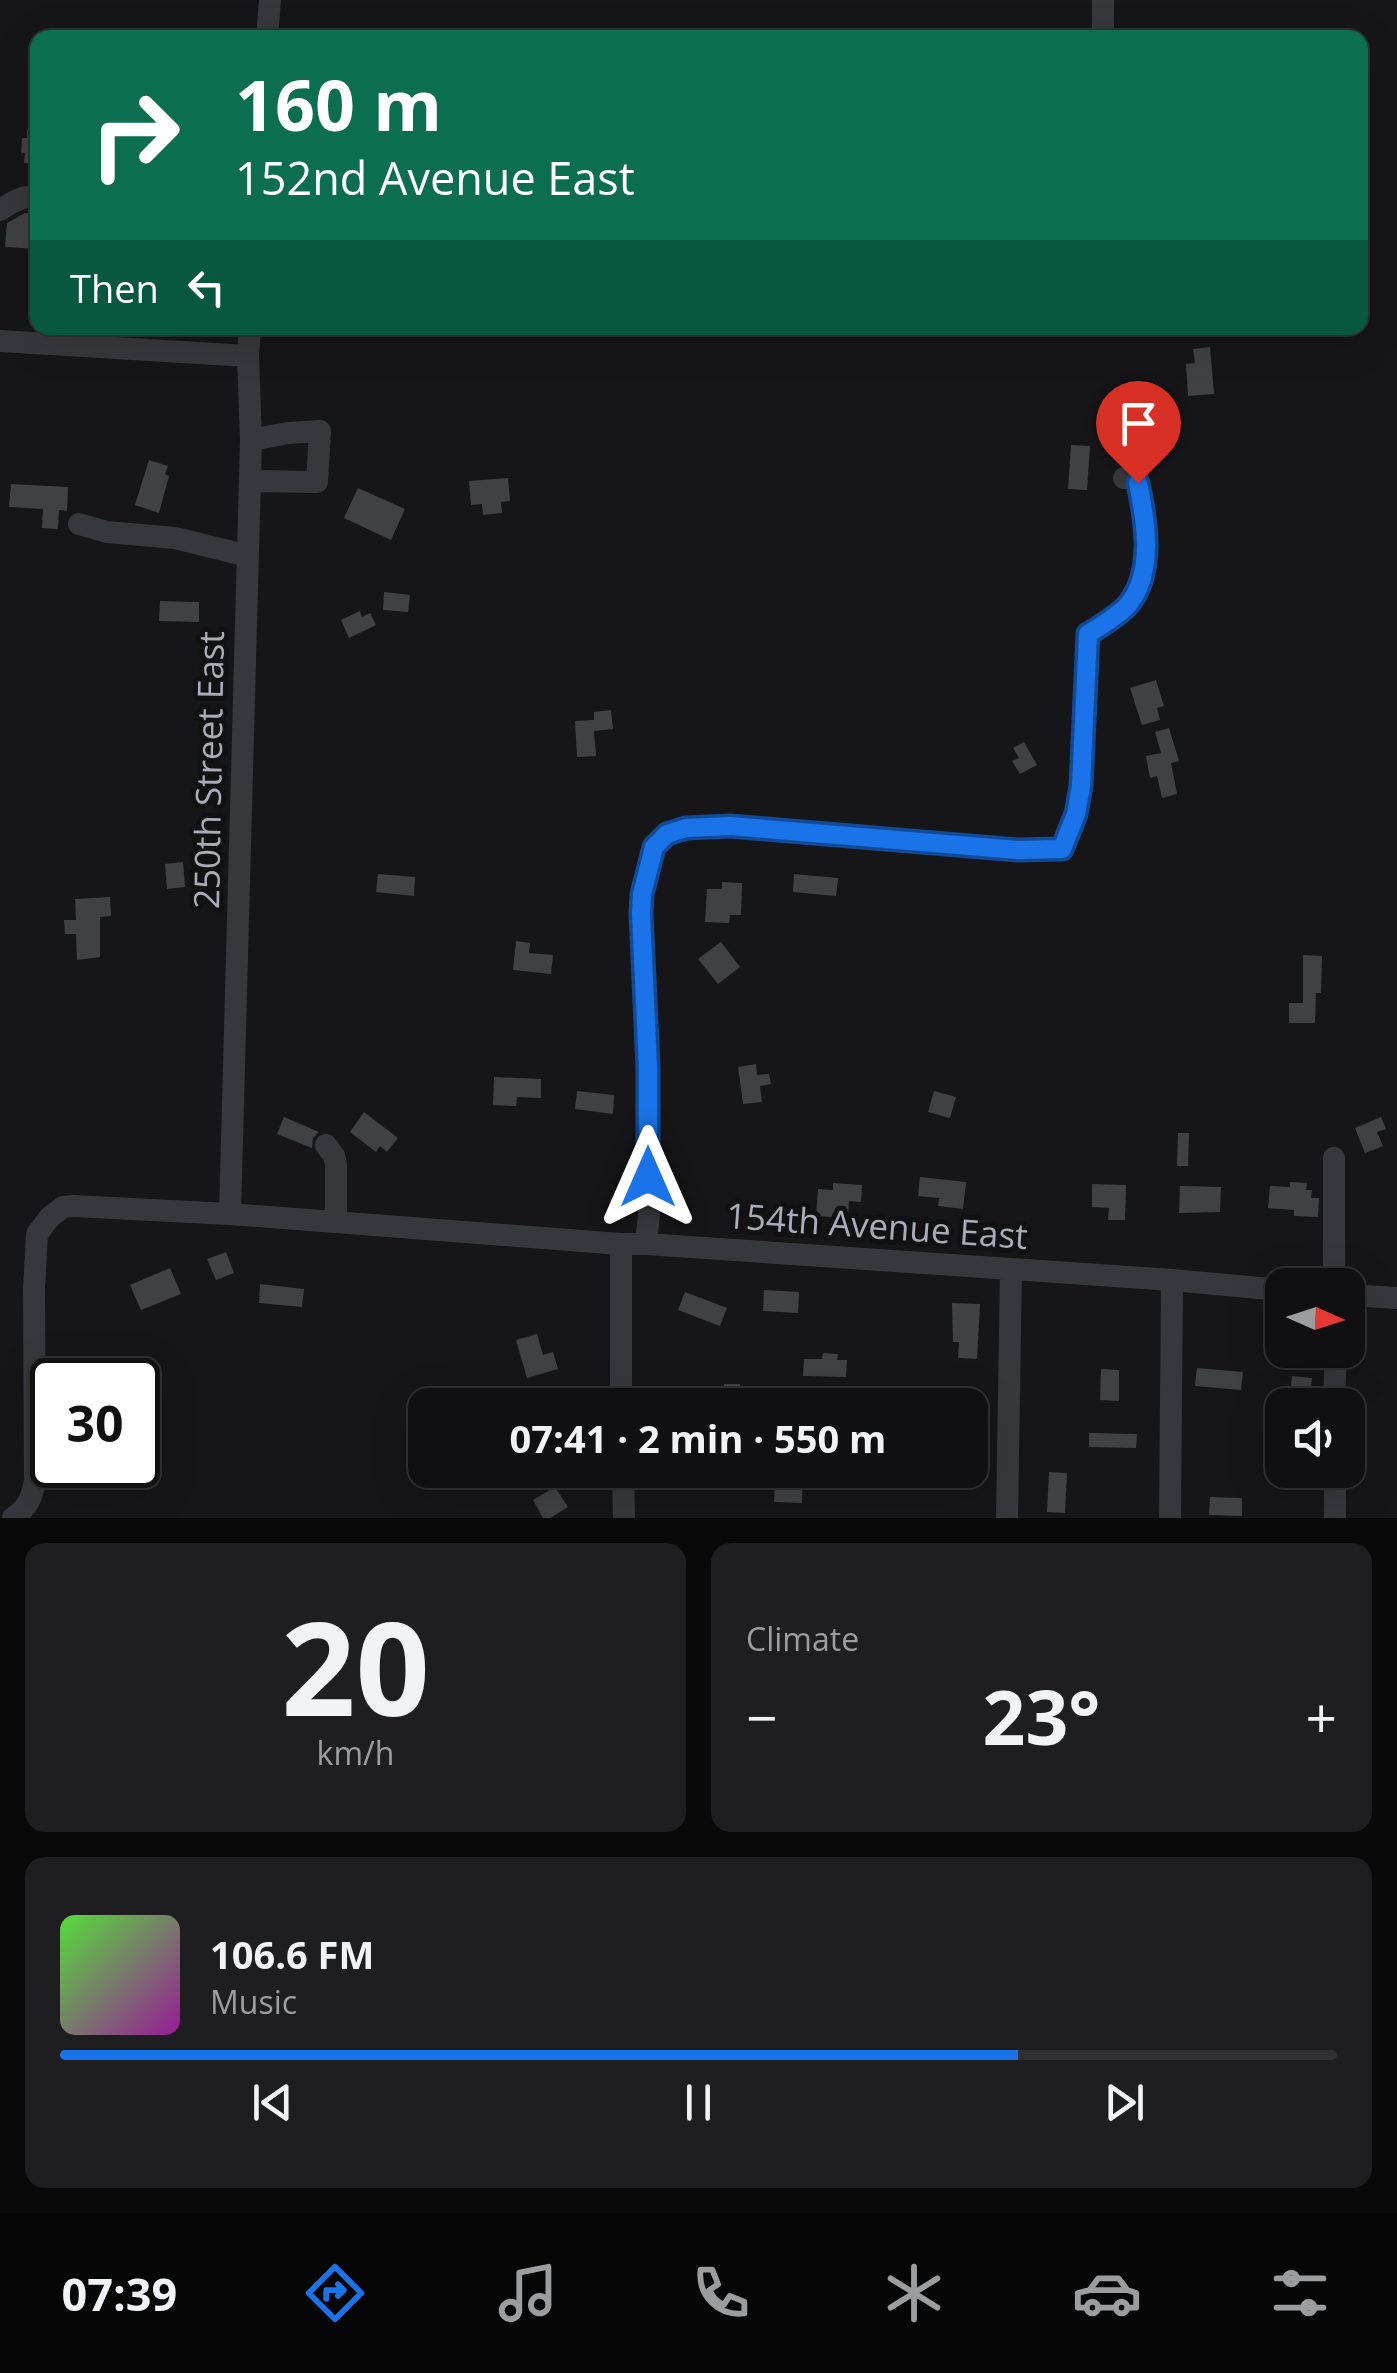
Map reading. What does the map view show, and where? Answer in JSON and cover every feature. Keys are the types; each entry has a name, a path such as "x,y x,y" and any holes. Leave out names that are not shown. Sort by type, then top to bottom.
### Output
{"street":[{"path":"268,30 270,0"},
{"path":"1103,30 1104,0"},
{"path":"0,210 25,197"},
{"name":"250th Street East","path":"230,1214 251,440 250,335"},
{"path":"0,341 248,356"},
{"path":"250,481 317,482 320,431 251,440"},
{"path":"646,1244 648,1067 642,894 654,847 677,829 730,826 1018,850 1062,849 1076,814 1081,786 1088,634 1126,606 1136,592 1144,567 1146,540 1138,483 1132,477 1124,478"},
{"path":"79,524 175,538 248,556"},
{"path":"326,1145 336,1164 336,1222"},
{"path":"1334,1158 1334,1268"},
{"name":"154th Avenue East","path":"18,1514 32,1497 36,1479 36,1244 41,1227 64,1207 230,1214 1265,1288"},
{"path":"621,1244 621,1388"},
{"path":"1007,1518 1011,1269"},
{"path":"1170,1518 1172,1280"},
{"path":"1365,1296 1397,1298"},
{"path":"623,1488 624,1518"},
{"path":"1335,1488 1335,1518"}],"building":[{"path":"30,130 30,163 24,163 25,153 21,153 22,138 27,138"},
{"path":"30,213 30,249 5,247 7,223"},
{"path":"1210,347 1214,394 1188,396 1186,364 1195,363 1193,349"},
{"path":"1071,445 1090,446 1087,490 1068,489"},
{"path":"149,460 168,466 159,513 135,505"},
{"path":"508,478 510,501 501,502 502,513 483,515 482,504 471,505 469,481"},
{"path":"11,484 68,487 67,511 59,510 58,529 42,528 43,509 9,507"},
{"path":"358,488 405,509 391,540 344,518"},
{"path":"384,592 410,595 408,612 383,610"},
{"path":"160,601 199,602 199,622 159,621"},
{"path":"360,611 362,617 370,613 376,625 349,638 341,620"},
{"path":"1156,680 1164,706 1157,708 1160,720 1142,725 1130,688"},
{"path":"611,710 613,729 594,731 596,756 577,757 575,721 594,720 594,712"},
{"path":"1169,728 1179,761 1171,763 1177,794 1162,798 1157,776 1150,778 1146,756 1161,753 1155,732"},
{"path":"1024,742 1037,765 1020,774 1012,761 1019,758 1013,748"},
{"path":"183,862 185,887 167,889 165,864"},
{"path":"378,874 415,877 414,896 376,892"},
{"path":"794,874 838,878 836,896 793,892"},
{"path":"722,882 742,883 741,915 730,915 729,923 705,922 707,889 722,889"},
{"path":"110,897 111,916 100,917 100,957 77,960 76,934 65,934 64,920 76,920 75,899"},
{"path":"516,941 530,943 529,953 553,955 551,974 513,970"},
{"path":"721,942 740,967 718,984 698,959"},
{"path":"1303,955 1322,956 1315,1023 1289,1023 1289,1003 1303,1003"},
{"path":"756,1064 757,1075 769,1074 771,1084 760,1086 762,1102 743,1104 738,1067"},
{"path":"494,1077 541,1079 541,1098 517,1097 516,1106 493,1105"},
{"path":"577,1091 614,1095 613,1114 575,1109"},
{"path":"934,1091 956,1097 950,1118 928,1112"},
{"path":"364,1112 398,1138 387,1152 380,1146 376,1152 350,1132"},
{"path":"284,1117 319,1132 313,1138 312,1148 277,1134"},
{"path":"1381,1117 1386,1129 1377,1132 1383,1146 1365,1153 1355,1128"},
{"path":"1178,1133 1189,1133 1188,1166 1177,1166"},
{"path":"920,1177 966,1182 963,1209 938,1206 939,1198 918,1196"},
{"path":"1290,1182 1307,1183 1306,1190 1312,1190 1311,1198 1319,1198 1318,1217 1294,1216 1294,1210 1268,1208 1270,1186 1290,1187"},
{"path":"833,1183 862,1185 861,1202 849,1201 848,1218 816,1216 818,1189 833,1190"},
{"path":"1092,1184 1126,1185 1125,1220 1108,1220 1109,1208 1092,1207"},
{"path":"1180,1186 1221,1187 1220,1212 1179,1213"},
{"path":"226,1252 234,1273 216,1280 207,1259"},
{"path":"170,1268 181,1294 141,1310 130,1285"},
{"path":"260,1284 304,1289 302,1307 259,1303"},
{"path":"764,1290 799,1292 798,1313 763,1311"},
{"path":"685,1292 727,1308 720,1326 678,1310"},
{"path":"952,1303 980,1304 977,1359 958,1358 959,1342 953,1342"},
{"path":"537,1334 543,1355 553,1352 558,1369 527,1378 516,1340"},
{"path":"823,1353 838,1354 837,1360 847,1360 846,1377 803,1376 804,1359 822,1359"},
{"path":"1197,1368 1243,1372 1241,1390 1195,1386"},
{"path":"1101,1369 1119,1370 1119,1401 1100,1400"},
{"path":"1292,1376 1312,1378 1311,1388 1291,1388"},
{"path":"724,1384 740,1384 740,1388 724,1388"},
{"path":"1089,1433 1137,1434 1136,1448 1089,1447"},
{"path":"1049,1472 1067,1473 1065,1513 1047,1512"},
{"path":"556,1488 568,1507 543,1518 533,1500"},
{"path":"775,1488 802,1488 802,1503 774,1502"},
{"path":"1210,1497 1242,1498 1242,1516 1209,1515"}],"route":[{"path":"648,1177 641,914 648,862 654,847 677,829 730,826 1018,850 1062,849 1076,814 1081,786 1088,634 1126,606 1136,592 1144,567 1146,540 1138,483"}]}
